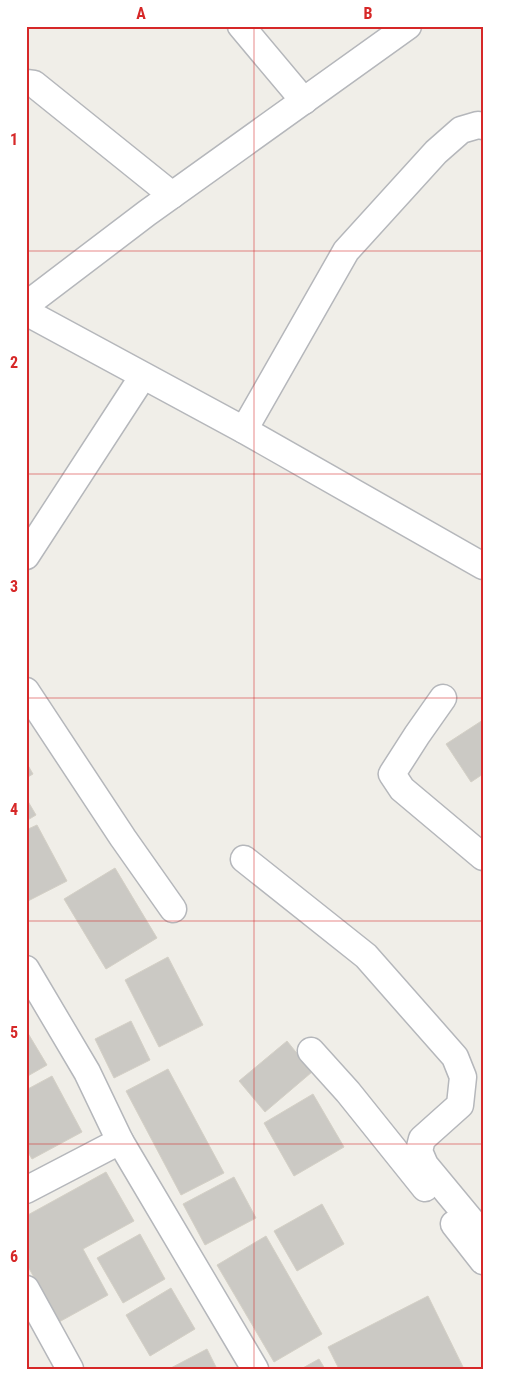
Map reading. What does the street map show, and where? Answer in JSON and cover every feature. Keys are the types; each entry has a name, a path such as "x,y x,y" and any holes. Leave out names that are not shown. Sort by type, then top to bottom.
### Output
{"street":[{"path":"241,26 304,101"},
{"path":"26,305 172,196 408,26"},
{"path":"26,83 34,84 172,196"},
{"path":"244,430 346,250 436,152 461,130 478,125 483,126"},
{"path":"26,312 244,430 483,566"},
{"path":"26,556 143,376"},
{"path":"26,690 118,830 173,909"},
{"path":"443,698 416,735 392,774 402,789 483,857"},
{"path":"244,859 366,956 456,1057 463,1077 460,1105 422,1139 419,1151 426,1165 483,1235"},
{"path":"26,969 87,1072 120,1141 255,1369"},
{"path":"311,1051 348,1092 483,1261"},
{"path":"26,1190 120,1141"},
{"path":"26,1289 70,1369"}],"building":[{"path":"483,720 483,774 471,782 446,744"},
{"path":"26,762 33,774 26,778"},
{"path":"26,798 36,815 26,821"},
{"path":"37,825 67,881 26,902 26,830"},
{"path":"115,868 157,938 106,969 64,899"},
{"path":"168,957 203,1025 159,1047 125,980"},
{"path":"131,1021 150,1060 114,1078 95,1039"},
{"path":"26,1030 47,1065 26,1077"},
{"path":"287,1041 312,1072 265,1112 239,1081"},
{"path":"168,1069 224,1173 181,1195 126,1091"},
{"path":"52,1076 82,1132 32,1159 26,1149 26,1090"},
{"path":"313,1094 344,1147 294,1176 264,1123"},
{"path":"106,1172 134,1221 83,1249 108,1295 59,1322 26,1263 26,1216"},
{"path":"234,1177 256,1218 205,1245 183,1204"},
{"path":"322,1204 344,1244 297,1271 274,1231"},
{"path":"140,1234 165,1279 123,1303 97,1258"},
{"path":"266,1236 322,1334 274,1362 217,1265"},
{"path":"171,1288 195,1329 150,1356 126,1315"},
{"path":"428,1296 464,1369 339,1369 328,1347"},
{"path":"207,1349 217,1369 169,1369"},
{"path":"319,1359 325,1369 301,1369"}]}
